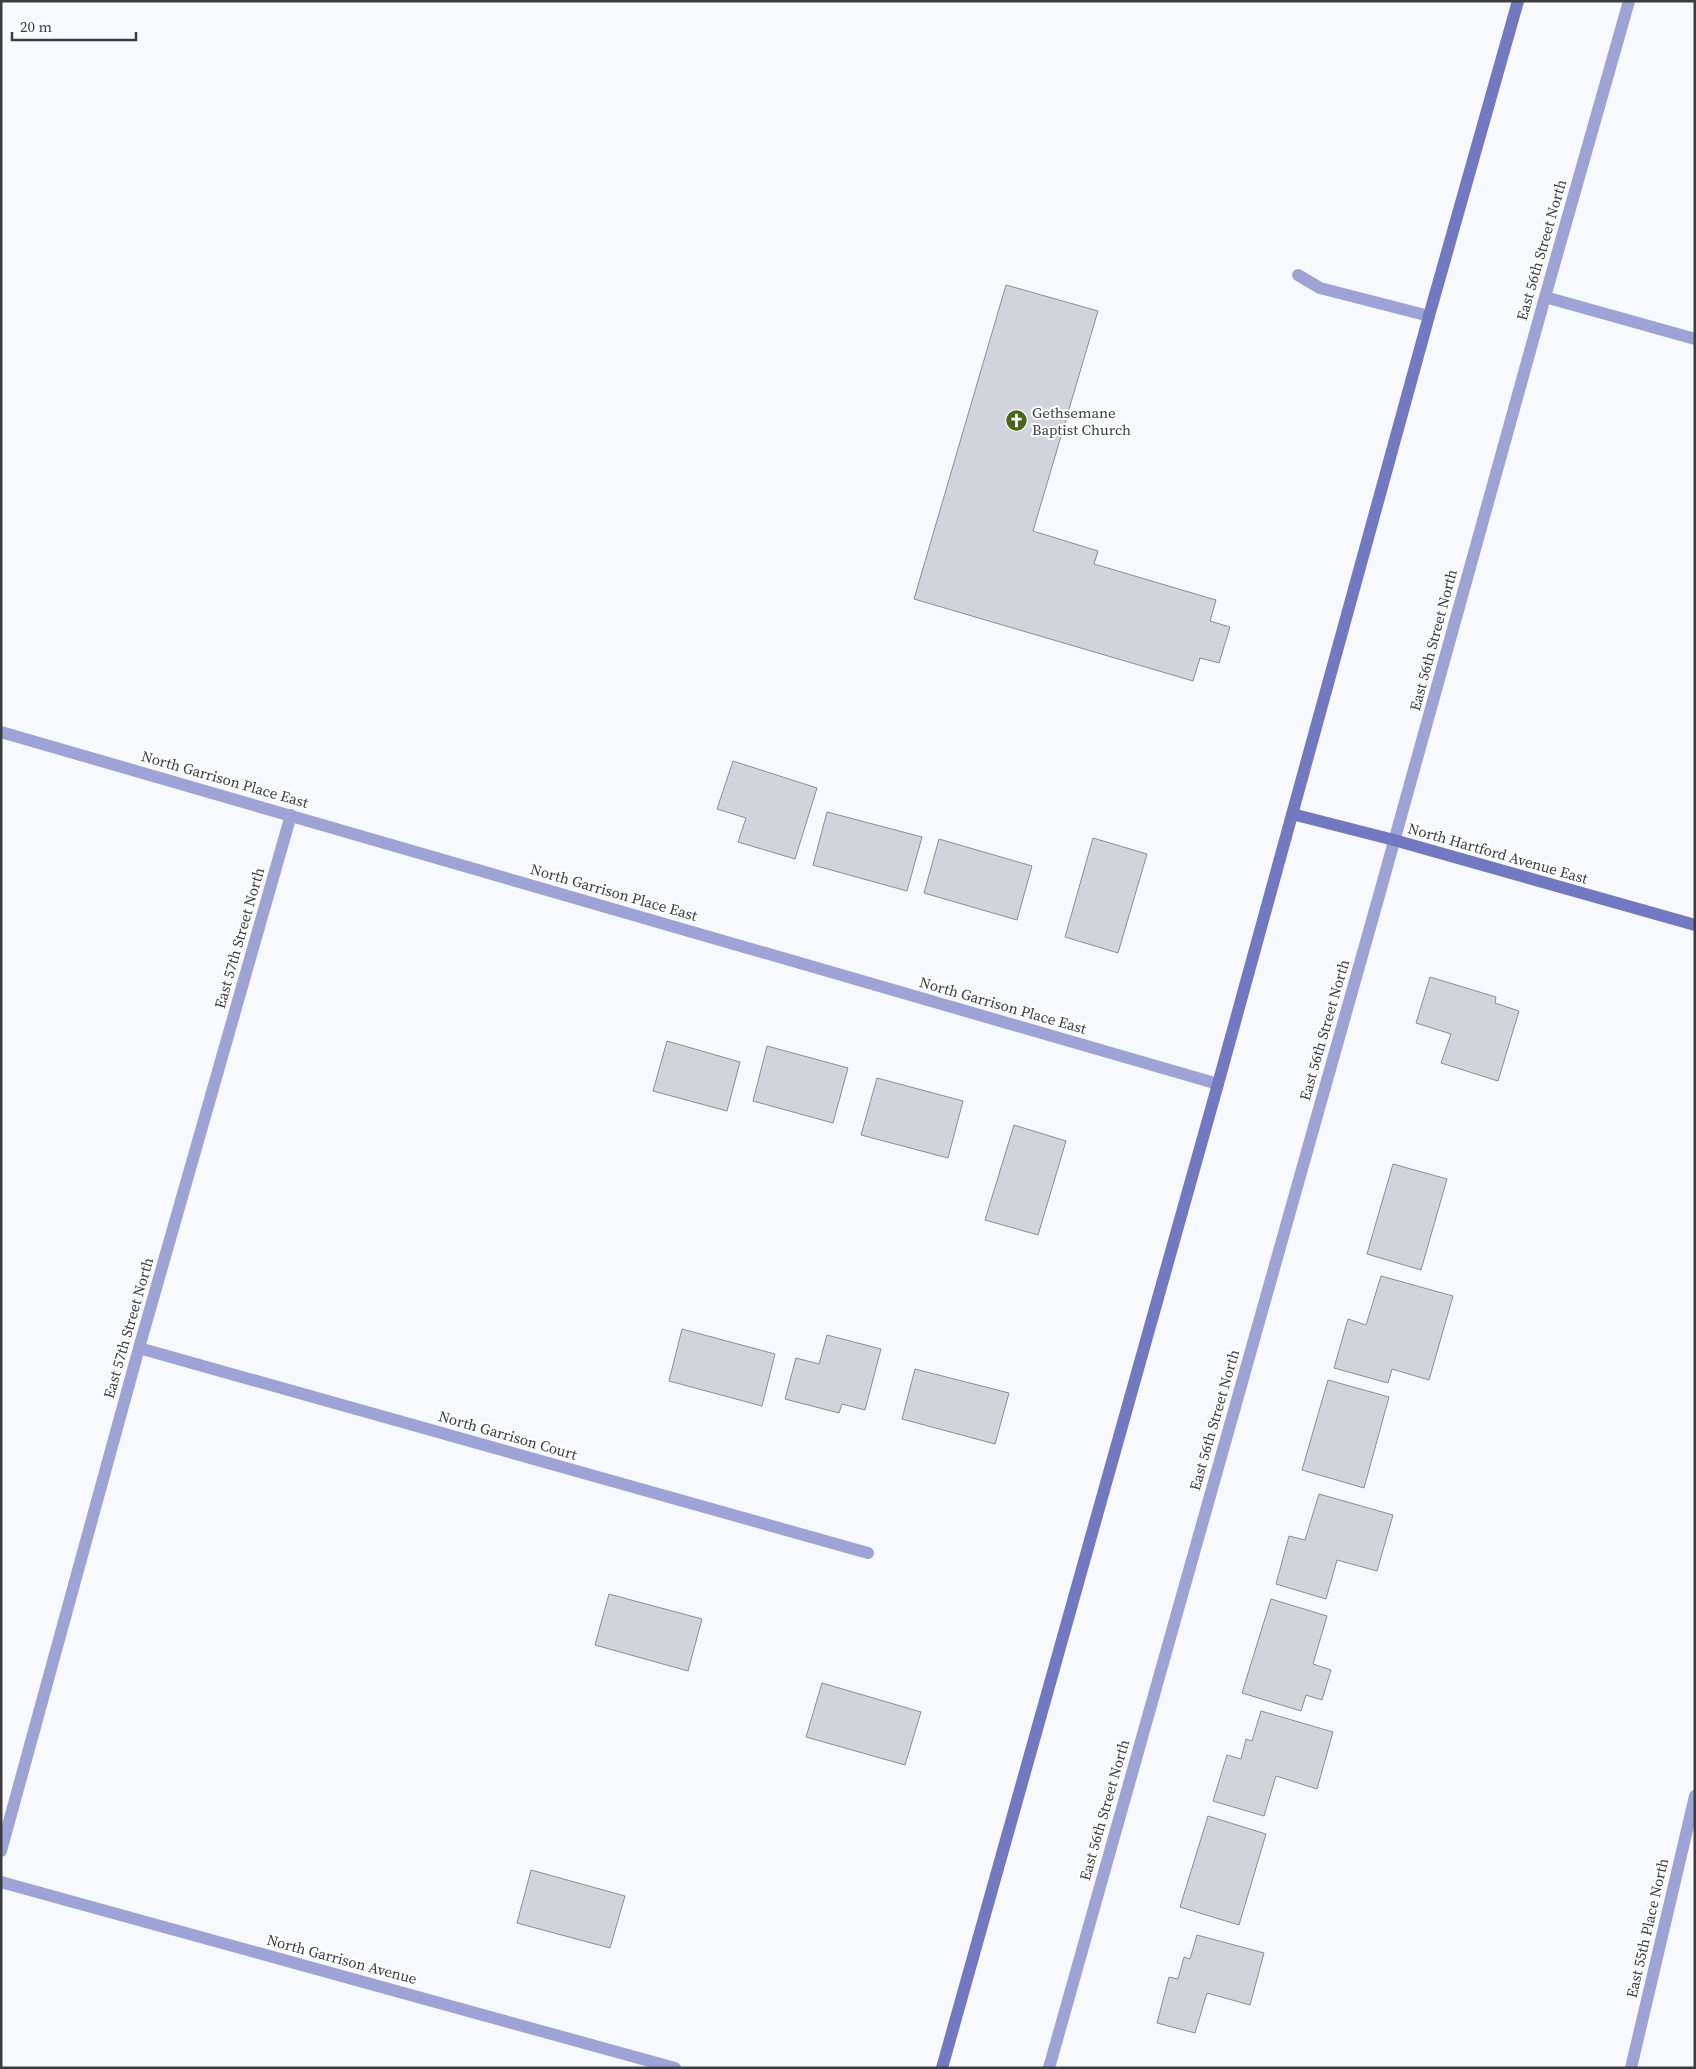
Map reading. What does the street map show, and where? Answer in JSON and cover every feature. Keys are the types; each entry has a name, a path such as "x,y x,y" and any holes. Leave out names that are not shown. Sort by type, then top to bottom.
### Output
{"street":[{"path":"942,2068 1218,1084 1429,316 1518,1"},
{"name":"East 56th Street North","path":"1049,2068 1629,1"},
{"path":"1298,275 1320,288 1429,316"},
{"path":"1545,297 1695,339"},
{"name":"North Garrison Place East","path":"1,732 1218,1084"},
{"name":"North Hartford Avenue East","path":"1292,814 1394,840 1695,925"},
{"name":"East 57th Street North","path":"1,1851 139,1348 291,815"},
{"name":"North Garrison Court","path":"139,1348 868,1553"},
{"name":"East 55th Place North","path":"1631,2068 1695,1796"},
{"name":"North Garrison Avenue","path":"1,1882 675,2068"}],"building":[{"name":"Gethsemane Baptist Church","path":"1006,285 1098,311 1033,531 1098,551 1094,564 1216,600 1210,621 1230,627 1219,663 1200,658 1193,681 914,599"},
{"path":"733,761 817,788 795,859 738,842 746,818 717,809"},
{"path":"827,812 922,837 907,891 813,865"},
{"path":"1093,838 1147,854 1118,953 1065,937"},
{"path":"939,839 1032,866 1017,920 924,893"},
{"path":"1430,977 1496,997 1495,1003 1519,1011 1498,1081 1441,1063 1451,1034 1416,1023"},
{"path":"667,1041 740,1062 727,1111 653,1091"},
{"path":"767,1046 848,1068 833,1123 753,1101"},
{"path":"877,1078 963,1101 948,1158 861,1135"},
{"path":"1014,1125 1066,1141 1038,1235 985,1220"},
{"path":"1393,1164 1447,1179 1421,1270 1367,1254"},
{"path":"1381,1276 1453,1296 1429,1380 1392,1369 1388,1383 1334,1368 1348,1319 1366,1325"},
{"path":"682,1329 775,1354 762,1406 669,1381"},
{"path":"827,1335 881,1349 865,1410 842,1404 839,1413 785,1399 796,1358 819,1364"},
{"path":"915,1369 1009,1393 995,1444 902,1419"},
{"path":"1328,1380 1389,1397 1364,1488 1302,1470"},
{"path":"1319,1494 1393,1515 1377,1571 1337,1560 1326,1599 1276,1584 1289,1536 1305,1540"},
{"path":"609,1594 702,1619 688,1671 595,1645"},
{"path":"1271,1599 1327,1616 1313,1664 1331,1670 1322,1700 1306,1695 1301,1711 1242,1693"},
{"path":"822,1683 921,1712 905,1765 806,1737"},
{"path":"1261,1711 1333,1732 1317,1789 1276,1776 1264,1816 1213,1801 1227,1755 1241,1759 1246,1739 1252,1741"},
{"path":"1208,1816 1266,1834 1239,1925 1180,1907"},
{"path":"531,1870 625,1896 610,1948 517,1923"},
{"path":"1197,1935 1264,1953 1250,2005 1207,1993 1195,2033 1157,2023 1169,1977 1178,1979 1184,1957 1190,1959"}],"place":[{"name":"Gethsemane Baptist Church","path":"1016,421"}]}
